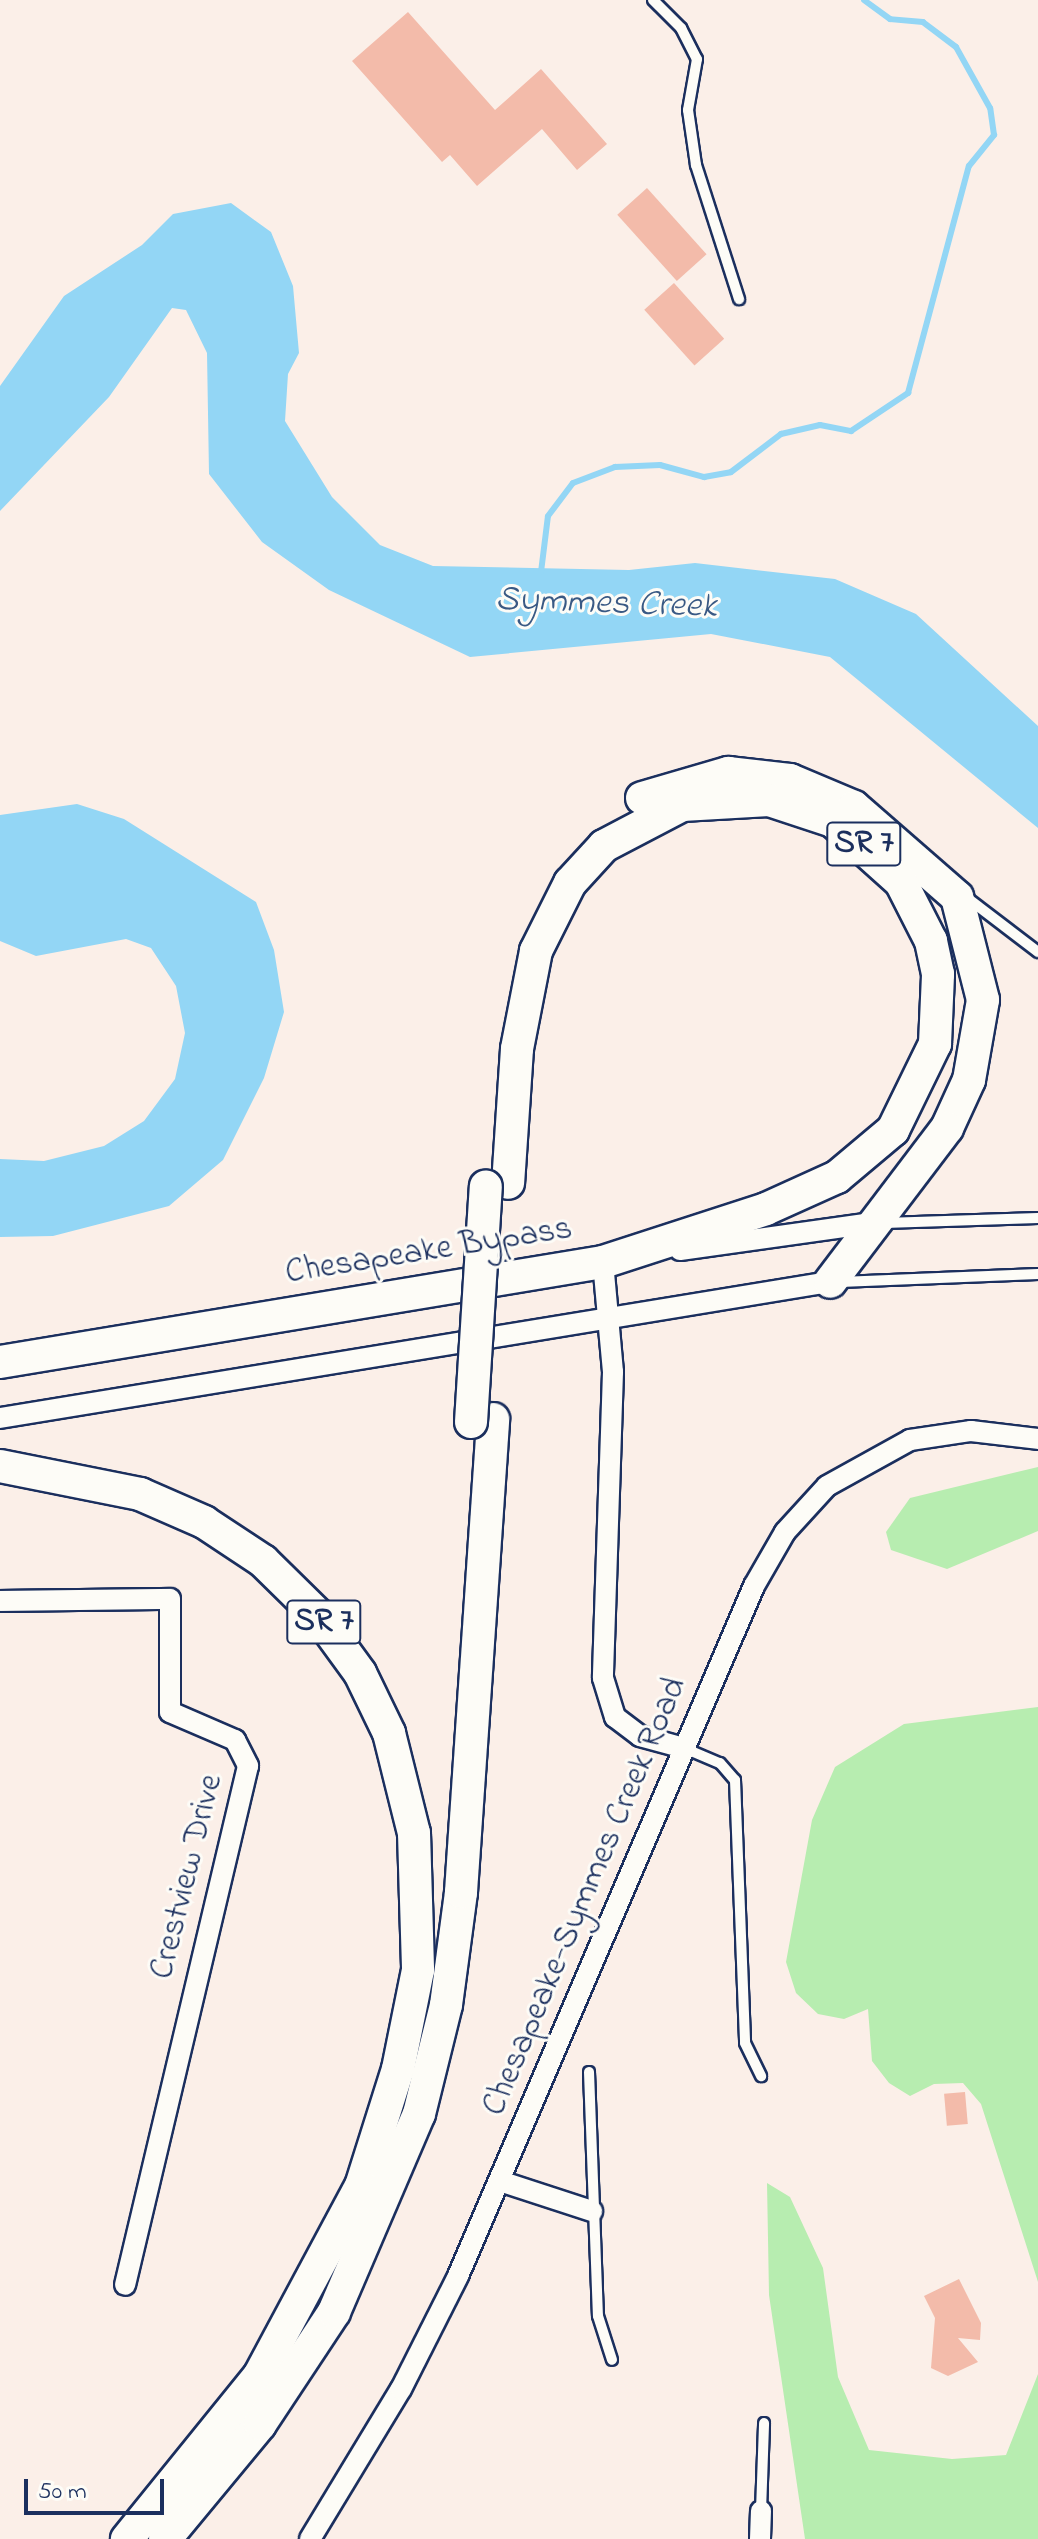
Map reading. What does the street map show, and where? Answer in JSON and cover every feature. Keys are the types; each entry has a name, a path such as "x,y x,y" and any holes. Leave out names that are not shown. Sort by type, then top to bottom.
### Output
{"main road":[{"path":"497,1184 500,1014 519,936 565,853 611,814 696,778 728,773 790,780 854,807 953,888 979,973 976,1055 947,1128 830,1282"},
{"name":"SR 7","path":"165,2539 260,2424 334,2312 419,2114 446,2005 461,1892 482,1420 497,1184 529,978 546,925 586,864 629,828 706,800 800,807 858,838 918,910 938,974 935,1044 909,1106 875,1149 837,1177 766,1209 603,1262"},
{"name":"Chesapeake Bypass","path":"0,1362 603,1262"},
{"path":"418,1970 436,1912 445,1836 482,1420"},
{"name":"SR 7","path":"0,1466 111,1484 174,1507 263,1561 325,1623 370,1692 401,1768 418,1864 418,1970 382,2124 336,2244 259,2376 127,2539"}],"street":[{"name":"Chesapeake Bypass","path":"603,1262 872,1223"},
{"path":"603,1262 610,1315 603,1678 615,1717 640,1736 684,1748"},
{"path":"0,1418 610,1315 830,1282"},
{"name":"Chesapeake-Symmes Creek Road","path":"318,2537 401,2389 500,2181 754,1586 785,1532 827,1486 881,1452 940,1433 1038,1439"},
{"name":"Crestview Drive","path":"0,1601 170,1599 170,1712 235,1740 248,1766 125,2285"},
{"path":"500,2181 592,2211"},
{"path":"760,2539 761,2511"}],"lane":[{"path":"653,0 681,28 697,59 688,110 696,165 739,299"},
{"path":"953,888 1038,952"},
{"path":"872,1223 1038,1218"},
{"path":"830,1282 1038,1274"},
{"path":"684,1748 720,1763 735,1780 745,2043 761,2076"},
{"path":"589,2072 598,2316 612,2360"},
{"path":"761,2511 764,2423"}],"green space":[{"path":"1038,1467 1038,1531 947,1569 891,1550 886,1532 910,1498"},
{"path":"1038,1707 1038,2282 981,2104 963,2083 934,2084 910,2096 889,2083 872,2061 868,2009 844,2019 818,2014 796,1993 786,1962 812,1820 835,1767 904,1724"},
{"path":"767,2183 790,2197 823,2268 838,2377 869,2450 952,2459 1006,2455 1038,2374 1038,2539 805,2539 769,2295"}],"water":[{"name":"Symmes Creek","path":"231,203 271,232 293,286 299,353 288,374 285,421 332,497 380,545 433,566 629,570 695,563 835,579 916,614 1038,726 1038,828 830,657 711,634 470,657 329,590 262,542 209,474 207,353 186,310 172,308 109,397 0,511 0,386 64,296 142,245 173,214"},
{"path":"77,804 124,819 256,902 274,950 284,1012 264,1078 223,1160 169,1206 53,1236 0,1237 0,1159 44,1161 104,1146 144,1121 175,1079 185,1033 176,986 151,948 126,939 36,956 0,941 0,815"}],"building":[{"path":"408,12 495,110 541,69 607,144 577,170 542,129 477,186 450,155 442,162 352,61"},
{"path":"647,188 707,254 677,281 617,215"},
{"path":"674,283 724,339 694,366 644,310"},
{"path":"965,2092 968,2124 947,2126 944,2094"},
{"path":"959,2279 981,2323 980,2340 958,2338 978,2362 948,2376 931,2368 935,2318 924,2296"}],"waterway":[{"name":"Symmes Creek","path":"541,572 548,516 573,483 615,467 660,465 704,477 731,472 781,434 820,425 851,431 908,393 969,166 994,135 990,108 956,47 923,22 890,19 864,0"}]}
